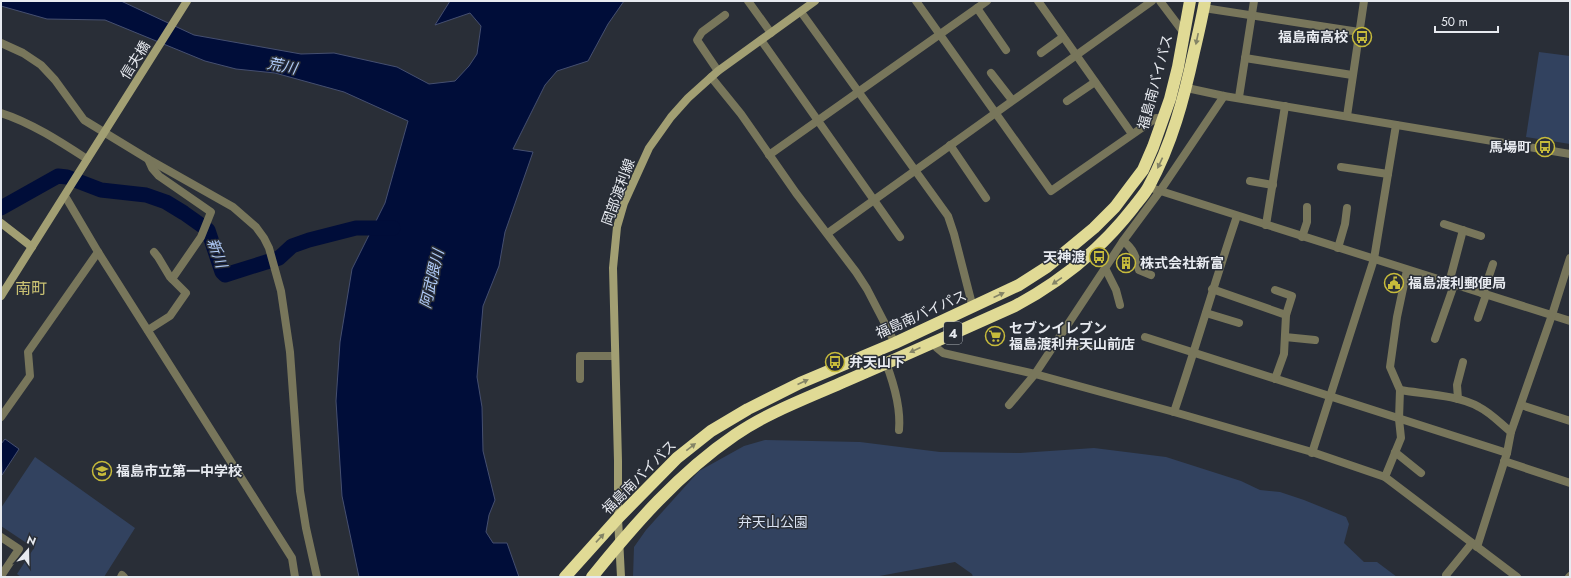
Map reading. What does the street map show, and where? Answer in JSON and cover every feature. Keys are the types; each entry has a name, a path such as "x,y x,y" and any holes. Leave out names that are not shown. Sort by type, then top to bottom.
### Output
{"highway":[{"name":"福島南バイパス","path":"565,577 618,518 677,458 712,431 748,409 800,383 973,308 1020,285 1047,267 1094,228 1115,207 1143,170 1163,119 1178,67 1190,1"},
{"name":"4","path":"592,577 620,542 692,467 736,434 788,406 1015,306 1037,294 1060,278 1108,238 1154,189 1187,88 1204,4"}],"main road":[{"name":"信夫橋","path":"1,296 187,1"},
{"name":"岡部渡利線","path":"621,577 618,518 613,255 617,227 624,203 643,159 655,138 688,98 718,71 816,1"},
{"path":"1,223 32,247"}],"street":[{"path":"748,1 771,32"},
{"path":"916,1 1051,191 1156,118 1163,119"},
{"path":"769,155 818,122 987,1"},
{"path":"828,233 1152,1"},
{"path":"1160,1 1184,34"},
{"path":"1239,97 1254,1"},
{"path":"1347,116 1364,1"},
{"path":"1040,2 1076,56 1132,134"},
{"path":"1204,4 1252,15 1359,32"},
{"path":"977,8 1006,50"},
{"path":"801,12 948,216 973,308"},
{"path":"718,71 697,40 702,32 725,15"},
{"path":"1041,53 1063,37"},
{"path":"761,40 900,237"},
{"path":"1,43 23,53 41,65 55,80 84,120 148,159 233,207 256,227 269,248 281,292 290,352 300,491 306,528 317,577"},
{"path":"1245,58 1352,75"},
{"path":"991,73 1012,100"},
{"path":"711,77 741,114 769,155 828,233 867,289 895,342"},
{"path":"1067,101 1095,82"},
{"path":"1187,88 1224,96 1239,97 1570,154"},
{"path":"1009,405 1035,374 1123,241 1154,189 1224,96"},
{"path":"1266,225 1285,106"},
{"path":"1,113 35,127 87,159"},
{"path":"1312,453 1374,259 1396,125"},
{"path":"950,145 986,198"},
{"path":"148,159 158,176 210,212 201,237 172,279"},
{"path":"1341,167 1388,174"},
{"path":"1250,181 1273,185"},
{"path":"1154,189 1570,321"},
{"path":"65,196 98,252 292,558 295,577"},
{"path":"1302,237 1307,222 1307,207"},
{"path":"1338,248 1345,224 1347,208"},
{"path":"1174,412 1194,354 1212,290 1237,216"},
{"path":"1444,224 1481,236"},
{"path":"1435,339 1452,284 1463,230"},
{"path":"1123,241 1130,246 1135,253 1139,270 1151,275"},
{"path":"1,417 30,376 28,352 98,252"},
{"path":"148,330 170,316 186,293 172,279 154,252"},
{"path":"1447,577 1446,575 1474,545 1507,453 1511,432 1569,262"},
{"path":"1478,318 1493,264"},
{"path":"1105,268 1116,290 1120,305"},
{"path":"1385,477 1401,438 1399,419 1400,390 1390,367 1407,270"},
{"path":"1212,290 1286,315"},
{"path":"1275,290 1292,296 1286,315 1284,354 1275,379"},
{"path":"1206,313 1239,323"},
{"path":"1145,337 1194,354 1236,366 1507,453"},
{"path":"1285,337 1315,340"},
{"path":"1057,341 1078,346 1095,345"},
{"path":"933,342 943,353 1035,374 1174,412 1312,453 1385,477 1517,577"},
{"path":"580,379 580,356 615,356"},
{"path":"1458,399 1457,385 1463,362"},
{"path":"886,363 896,394 899,415 899,430"},
{"path":"1400,390 1458,399 1480,407 1511,432"},
{"path":"1521,405 1570,421"},
{"path":"1395,452 1421,473"},
{"path":"1504,461 1570,483"},
{"path":"1,537 19,549 1,577"},
{"path":"121,577 122,575 124,577"}],"green space":[{"path":"1539,52 1570,56 1570,144 1526,137"},
{"name":"弁天山公園","path":"765,440 860,442 940,452 1020,453 1094,448 1166,457 1241,481 1260,490 1280,492 1304,500 1346,517 1349,524 1344,543 1364,562 1377,562 1397,577 973,577 972,574 955,562 874,577 633,577 634,547 646,530 699,471 744,446"},
{"path":"35,457 135,528 104,577 21,577 17,574 34,548 1,526 1,508"}],"water":[{"path":"1,1 121,1 194,35 301,54 334,53 397,67 429,84 455,81 469,66 477,54 481,26 470,13 435,25 450,1 624,1 608,24 588,61 557,71 545,85 513,149 533,152 505,232 499,266 483,306 477,377 482,407 483,451 495,500 489,515 486,532 493,543 507,543 519,577 359,577 342,496 336,401 340,342 352,269 385,203 408,121 344,92 275,73 236,69 205,61 105,20 47,19 1,6"},
{"path":"5,439 19,449 2,475 1,444"}],"waterway":[{"name":"新川","path":"1,208 58,176 67,177 101,190 146,195 166,202 208,230 222,272 225,275 279,258 292,246 309,240 356,228 393,228"}],"place":[{"name":"福島南高校","path":"1362,37"},
{"name":"馬場町","path":"1545,147"},
{"name":"天神渡","path":"1099,257"},
{"name":"株式会社新富","path":"1126,263"},
{"name":"福島渡利郵便局","path":"1394,283"},
{"name":"セブンイレブン 福島渡利弁天山前店","path":"995,336"},
{"name":"弁天山下","path":"835,362"},
{"name":"福島市立第一中学校","path":"102,471"}],"district":[{"name":"南町","path":"31,288"}],"water label":[{"name":"荒川","path":"282,66"},
{"name":"阿武隈川","path":"432,279"}]}
